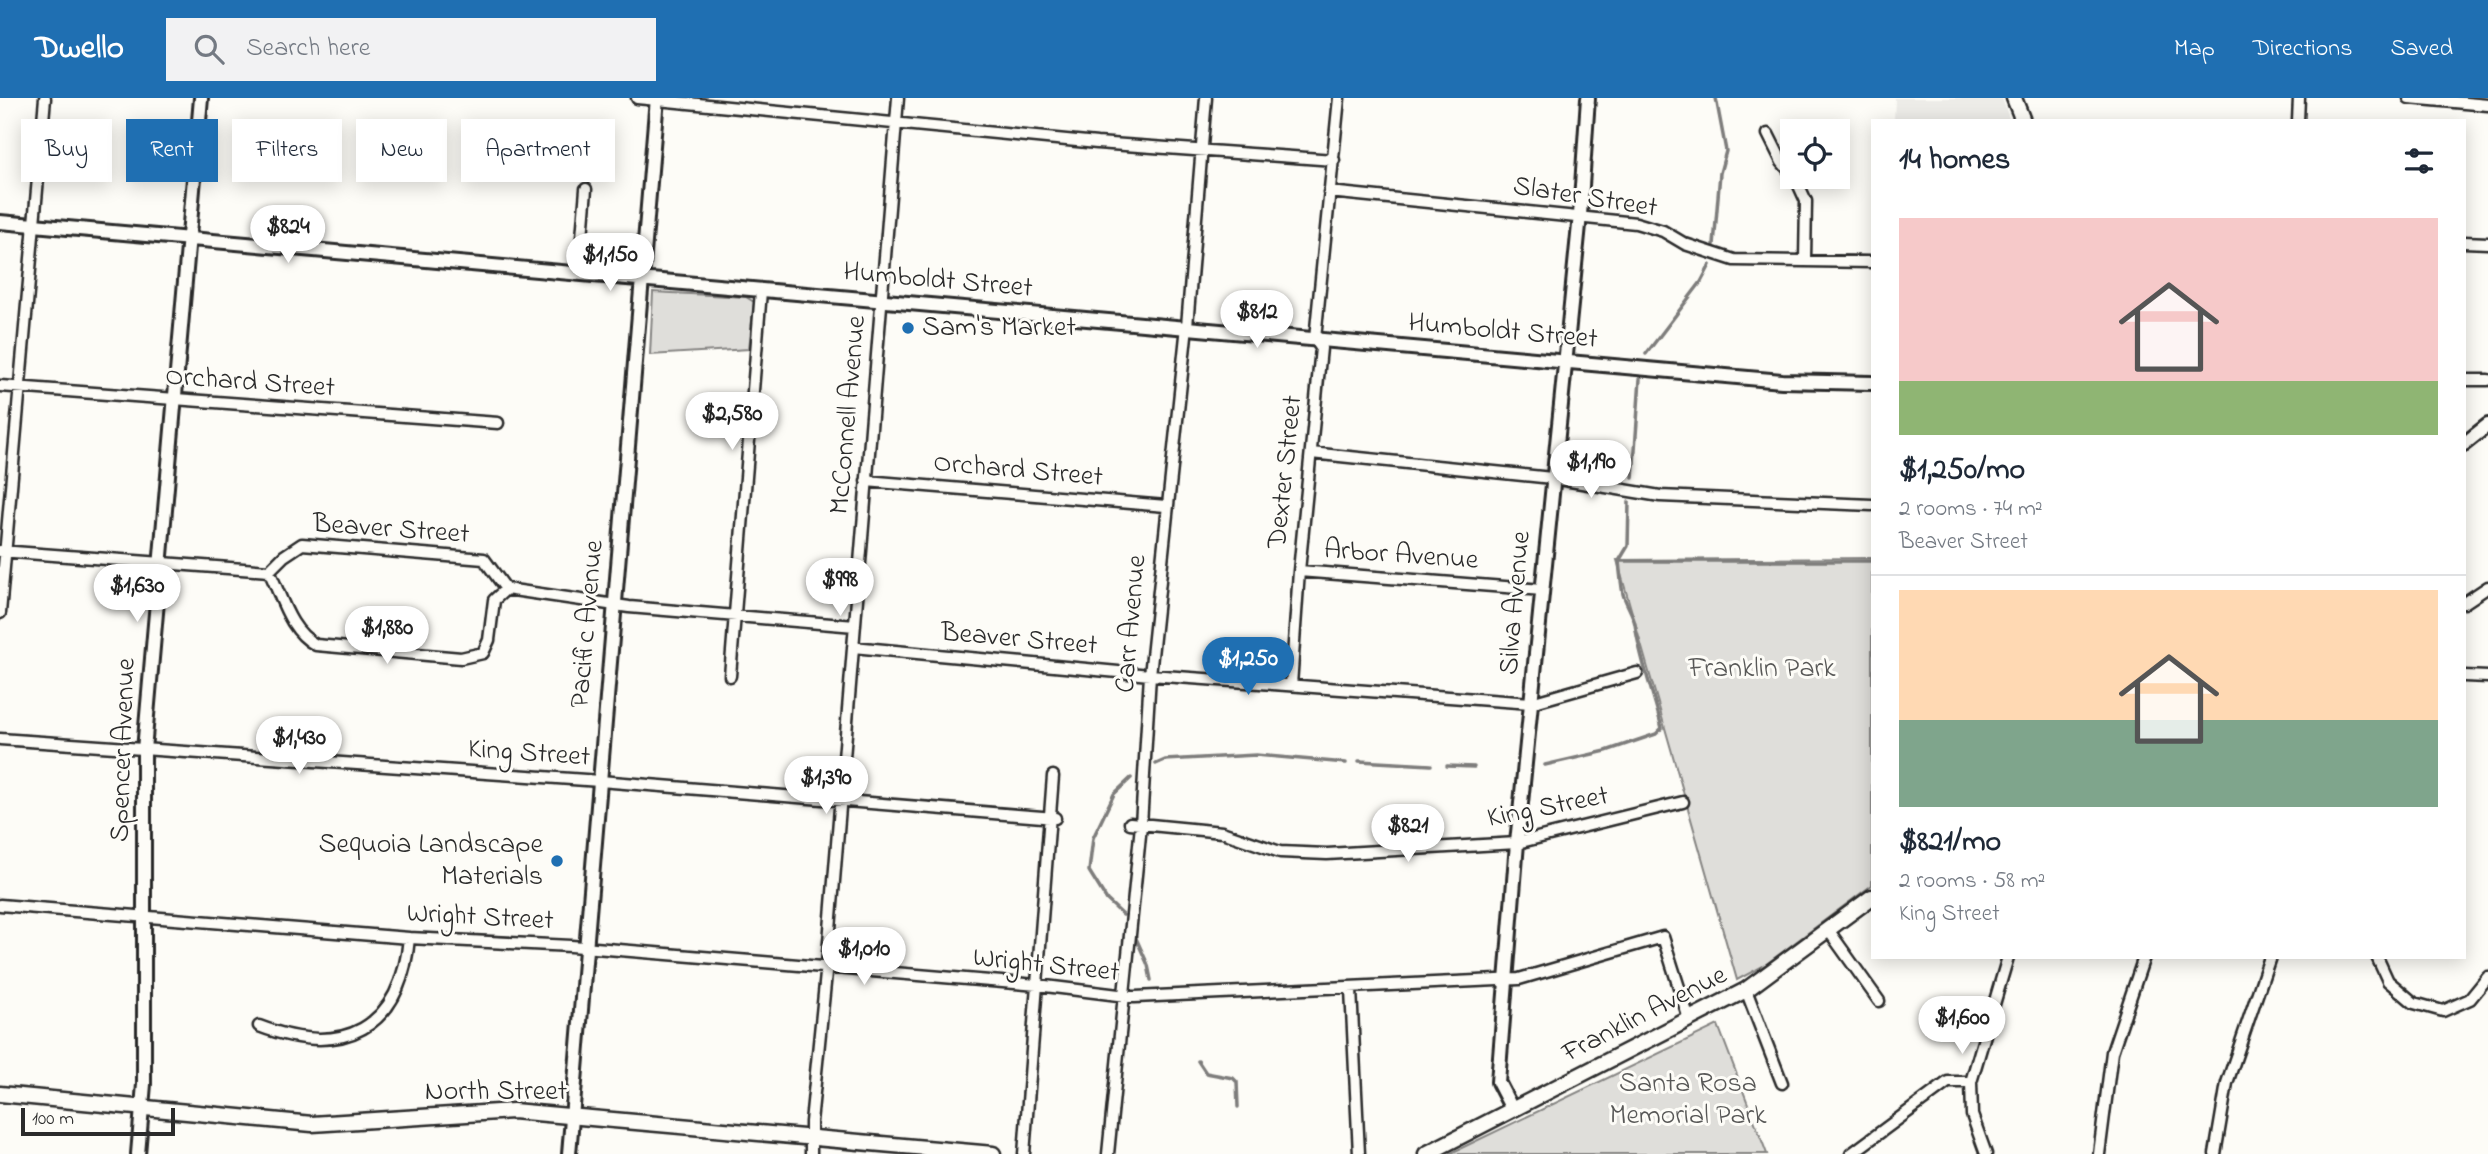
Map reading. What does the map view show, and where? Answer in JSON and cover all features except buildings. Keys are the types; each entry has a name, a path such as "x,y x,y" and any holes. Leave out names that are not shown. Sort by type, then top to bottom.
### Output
{"main road":[{"path":"2014,98 2022,119"},
{"name":"Franklin Avenue","path":"1426,1154 1746,990 1871,898"},
{"name":"North Street","path":"0,1094 328,1124 513,1111 811,1138 890,1149 993,1154"}],"street":[{"path":"0,613 3,552 22,388 45,98"},
{"name":"Spencer Avenue","path":"138,1154 142,1107 146,917 144,750 158,565 201,98"},
{"path":"637,98 896,124 1334,160"},
{"name":"McConnell Avenue","path":"811,1154 898,98"},
{"name":"Carr Avenue","path":"1108,1154 1141,825 1150,675 1186,326 1206,98"},
{"name":"Dexter Street","path":"1292,685 1299,571 1321,348 1315,339 1339,98"},
{"name":"Silva Avenue","path":"1512,1109 1499,1082 1517,843 1580,215 1588,98"},
{"path":"2298,119 2299,98"},
{"path":"2409,98 2488,105"},
{"name":"Pacific Avenue","path":"569,1154 657,99"},
{"path":"1768,134 1780,158"},
{"path":"1800,189 1806,201 1805,260"},
{"path":"579,274 586,190"},
{"name":"Slater Street","path":"1329,192 1580,215 1636,223 1663,231 1685,244 1734,260 1871,262"},
{"name":"Humboldt Street","path":"0,222 761,291 1186,326 1783,382 1871,383"},
{"path":"2466,242 2488,243"},
{"path":"730,676 761,291"},
{"path":"2466,380 2488,380"},
{"name":"Orchard Street","path":"0,386 498,423"},
{"path":"2466,442 2488,425"},
{"path":"1311,453 1552,478 1660,496 1871,505"},
{"name":"Orchard Street","path":"866,481 1166,506"},
{"name":"Beaver Street","path":"269,571 284,556 302,544 484,559 506,589"},
{"path":"3,552 269,571 287,606 293,627 316,645 461,658 483,653 489,640 494,600 506,589 614,605 855,626"},
{"name":"Arbor Avenue","path":"1299,571 1543,590"},
{"path":"2466,602 2488,587"},
{"name":"Beaver Street","path":"853,647 1150,675 1531,703 1637,673"},
{"path":"2466,676 2488,677"},
{"name":"King Street","path":"0,739 600,781 1052,818"},
{"path":"1024,1154 1052,818 1053,776"},
{"name":"King Street","path":"1130,823 1222,832 1280,852 1327,853 1517,843 1683,802"},
{"name":"Wright Street","path":"0,905 409,938 586,948 1037,985 1124,997 1351,989 1519,979 1663,937 1689,1019"},
{"path":"1829,931 1879,1001"},
{"path":"259,1026 315,1039 339,1037 362,1029 383,1012 399,990 407,965 409,938"},
{"path":"1986,1154 1972,1115 1970,1083 2007,959"},
{"path":"2099,1154 2112,1052 2143,959"},
{"path":"2215,1154 2227,1083 2269,959"},
{"path":"2378,959 2388,981 2414,1003 2442,1011 2470,999 2488,977"},
{"path":"1351,989 1359,1154"},
{"path":"1746,990 1782,1083"},
{"path":"1851,1154 1948,1082 1970,1083"}],"shaded area":[{"path":"1895,98 2002,98 2009,119 1894,119"}],"green space":[{"path":"653,292 746,297 754,302 749,349 650,355"},
{"name":"Franklin Park","path":"1871,558 1871,886 1765,965 1737,980 1617,560"},
{"name":"Santa Rosa Memorial Park","path":"1718,1025 1767,1154 1449,1154"}],"waterway":[{"path":"1714,245 1720,173 1726,151 1716,98"},
{"path":"1646,354 1701,282 1710,265"},
{"path":"1633,478 1640,379"},
{"path":"1545,765 1606,751 1656,734 1662,728 1634,620 1624,598 1622,586 1619,561 1628,546 1629,502"},
{"path":"1619,561 1871,561"},
{"path":"1156,764 1165,760 1256,755 1346,763"},
{"path":"1359,761 1431,765"},
{"path":"1447,766 1474,767"},
{"path":"1123,915 1107,900 1089,871 1093,838 1114,794 1131,778"},
{"path":"1135,936 1148,965 1151,980"},
{"path":"1198,1061 1206,1073 1233,1078 1237,1082 1238,1107"}],"place":[{"name":"Sam's Market","path":"908,328"},
{"name":"Sequoia Landscape Materials","path":"557,861"}]}
